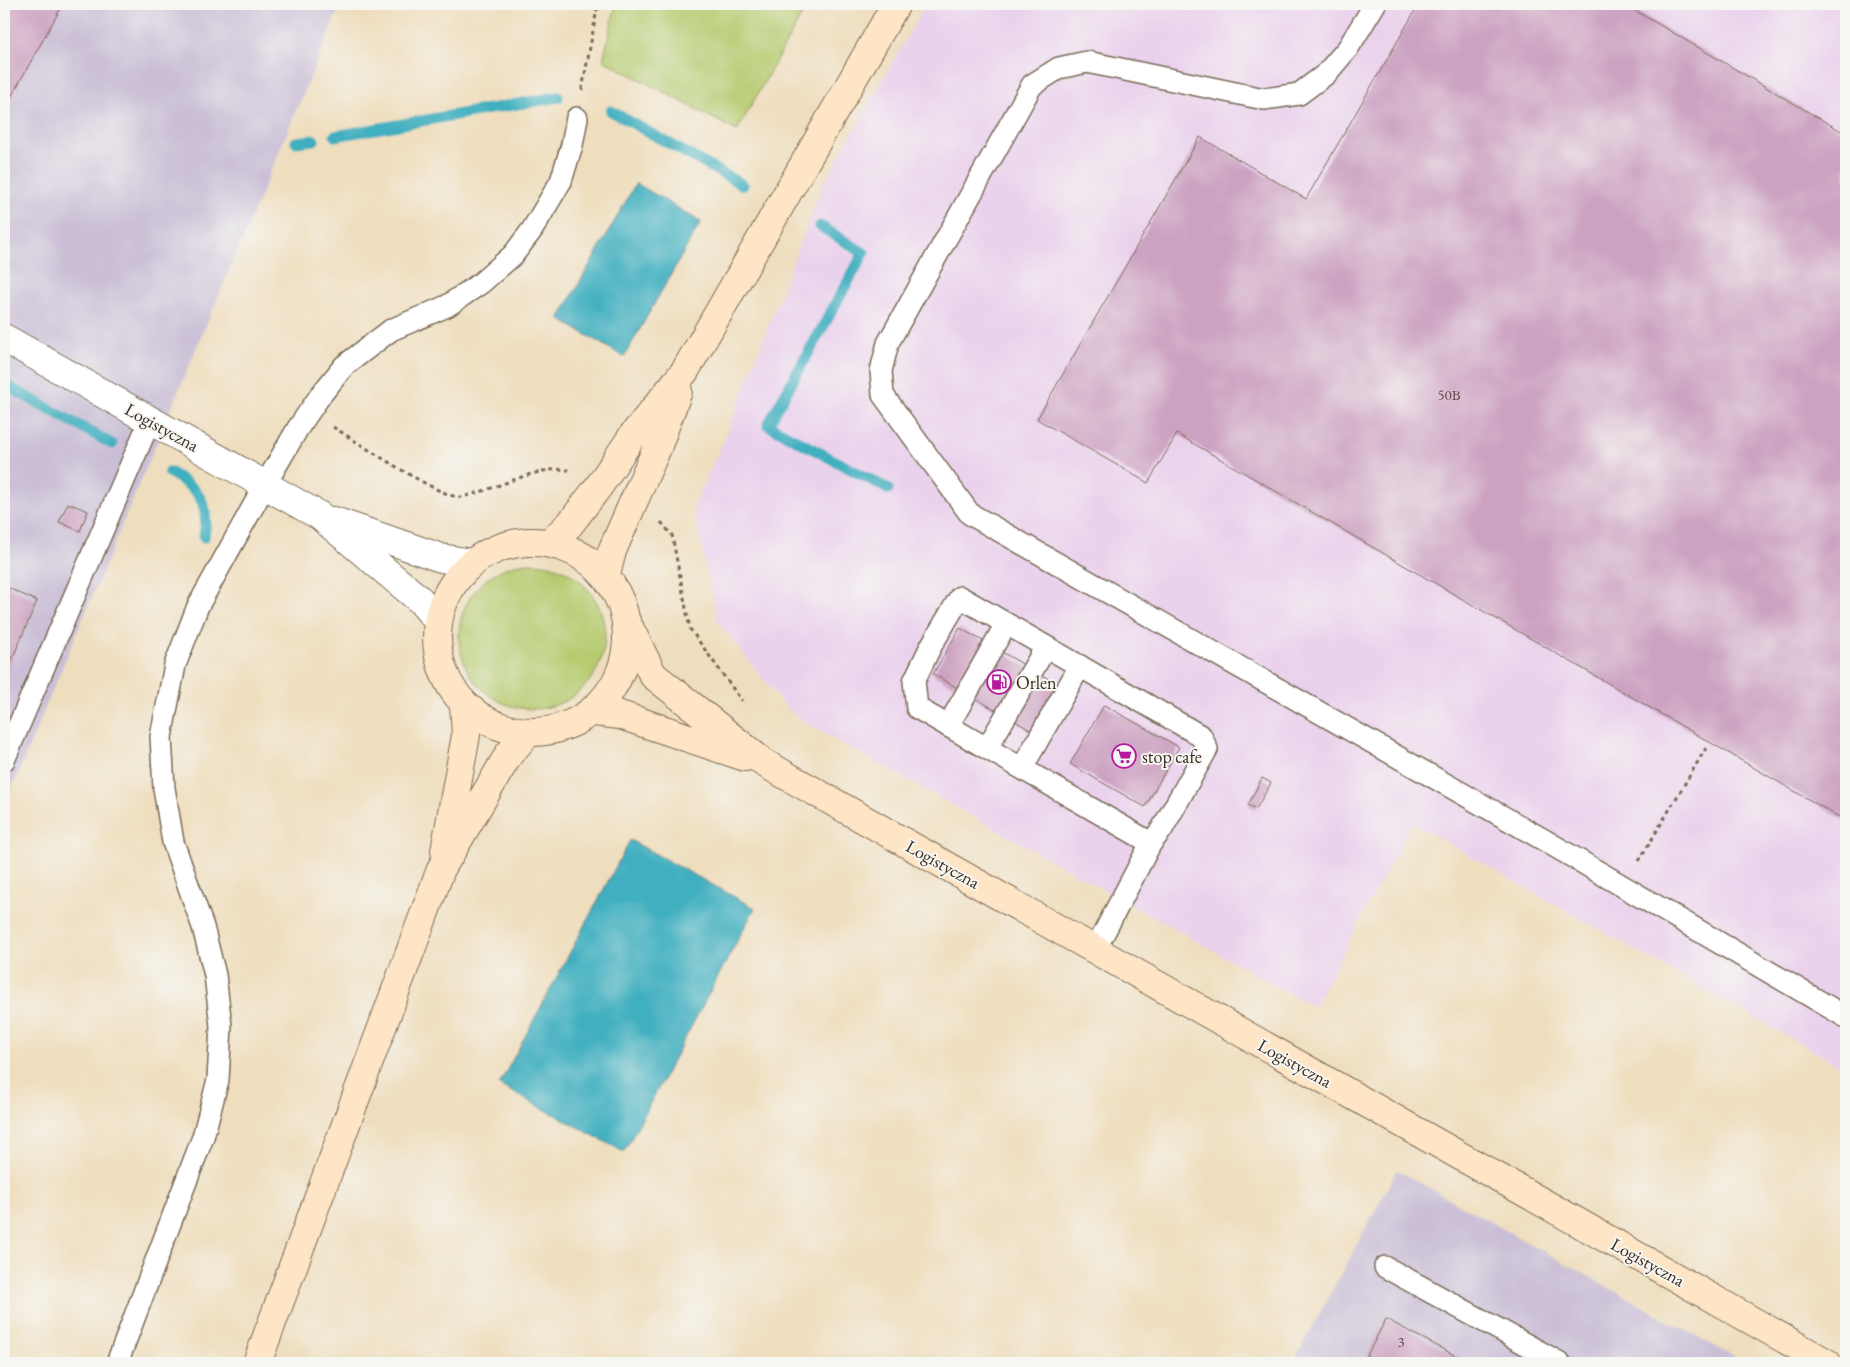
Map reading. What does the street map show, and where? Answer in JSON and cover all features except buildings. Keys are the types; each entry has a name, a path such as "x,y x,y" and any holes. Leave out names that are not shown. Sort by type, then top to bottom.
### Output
{"main road":[{"path":"549,543 570,524 600,486 634,435 685,371 896,4"},
{"path":"606,575 612,551 657,448 685,371"},
{"path":"549,543 570,549 590,560 606,575 621,599 628,625 626,657 615,687 594,712 563,728 528,733 511,731 494,725 478,716 464,705 446,680 437,651 438,620 444,599 456,579 471,563 508,544 549,543"},
{"name":"Logistyczna","path":"628,625 653,675 764,763 1827,1363"},
{"path":"257,1363 441,869 466,735 464,705"},
{"name":"Logistyczna","path":"594,712 620,715 764,763"},
{"path":"441,869 509,754 528,733"}],"street":[{"name":"Logistyczna","path":"4,338 320,516 441,558 471,563"},
{"name":"Logistyczna","path":"320,516 420,600 438,620"}],"lane":[{"path":"1375,4 1348,48 1326,74 1299,94 1264,99 1087,62 1059,68 1032,86 888,343 881,371 883,395 970,514 1544,840 1846,1017"},
{"path":"117,1363 203,1137 218,1080 221,1026 215,975 203,926 173,842 164,788 161,737 175,665 198,606 298,428 320,396 344,366 391,330 447,306 481,283 513,255 532,230 561,181 578,118"},
{"path":"4,760 150,420"},
{"path":"1095,950 1151,843 1162,829 1207,749 1201,736 960,597 931,646 914,681 917,708 1151,843"},
{"path":"948,726 1006,624"},
{"path":"987,748 1046,646"},
{"path":"1022,768 1080,666"},
{"path":"1385,1268 1560,1363"}],"path":[{"path":"578,118 598,4"},
{"path":"1637,864 1706,748"}],"shaded area":[{"path":"4,4 341,4 4,806"},
{"path":"926,4 1846,4 1846,1070 1412,823 1314,1007 816,729 787,709 718,622 693,507 726,436 822,186"},
{"path":"1397,1170 1745,1363 1293,1363"}],"green space":[{"path":"616,4 808,4 737,131 603,60"},
{"path":"532,563 560,568 584,584 600,608 605,636 600,664 584,688 560,704 532,709 504,704 480,688 464,664 459,636 464,608 480,584 504,568"}],"water":[{"path":"636,183 701,222 624,357 559,319"},
{"path":"630,840 755,908 624,1152 499,1085"}],"waterway":[{"path":"335,136 558,97"},
{"path":"611,111 743,185"},
{"path":"296,142 314,140"},
{"path":"820,226 864,253 768,425 888,489"},
{"path":"4,384 112,444"},
{"path":"169,472 188,485 200,498 205,514 204,537"}],"place":[{"name":"Orlen","path":"999,682"},
{"name":"stop cafe","path":"1124,756"}]}
